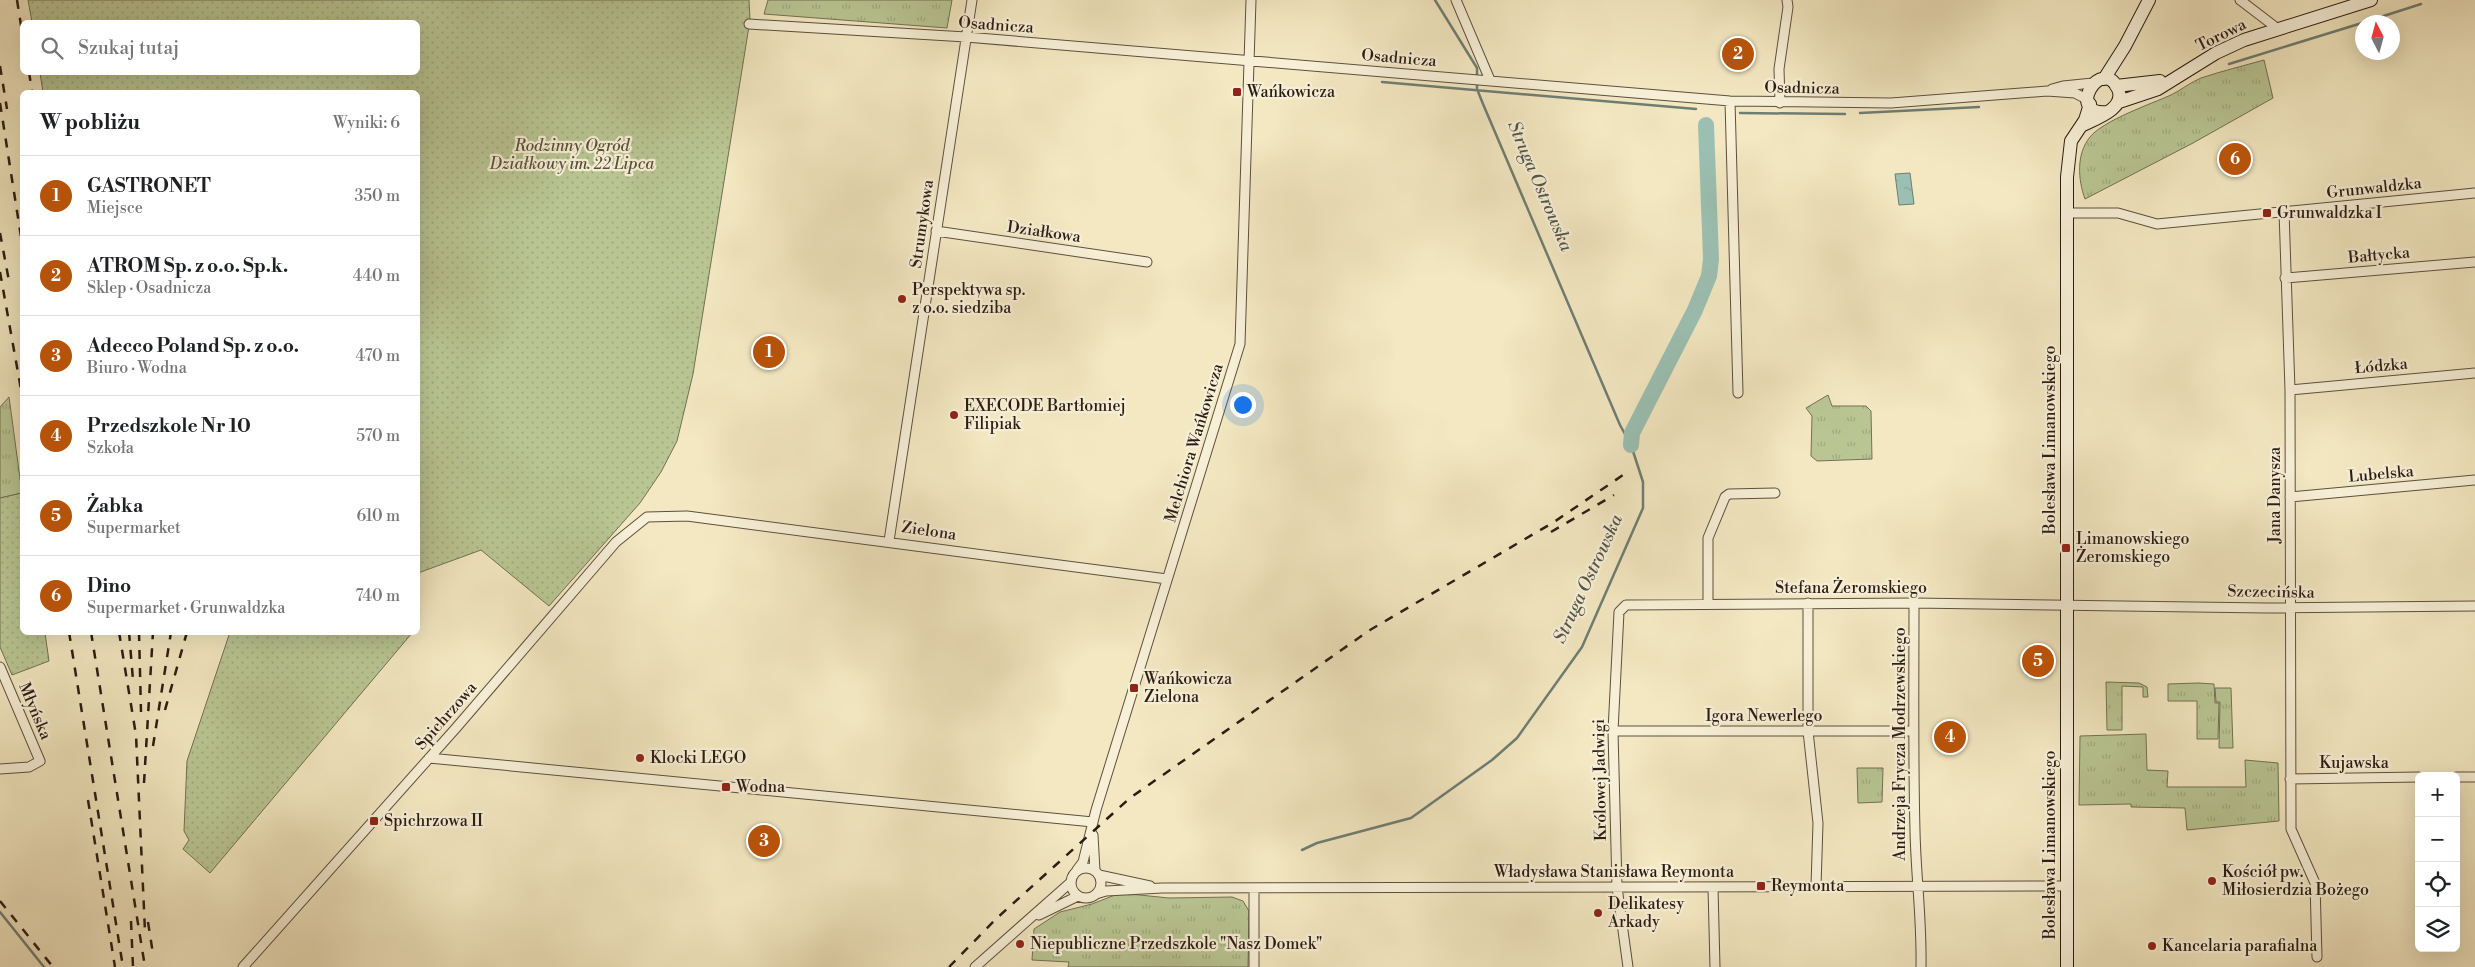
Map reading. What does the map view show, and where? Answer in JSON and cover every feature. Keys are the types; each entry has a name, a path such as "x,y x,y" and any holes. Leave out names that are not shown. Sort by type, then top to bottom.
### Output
{"street":[{"name":"Strumykowa","path":"888,541 972,0"},
{"name":"Melchiora Wańkowicza","path":"1078,870 1083,862 1093,822 1240,344 1251,0"},
{"path":"1456,0 1490,80"},
{"path":"1780,103 1779,69 1787,0"},
{"path":"2108,112 2097,111 2089,102 2087,92 2126,46 2150,0"},
{"path":"2240,0 2272,22 2278,29"},
{"name":"Torowa","path":"2119,102 2158,89 2230,46 2370,0"},
{"name":"Osadnicza","path":"749,24 966,37 1730,101 1891,103 2047,91 2075,93 2089,102"},
{"path":"2080,126 2108,112 2119,102 2119,91 2116,86 2126,46"},
{"name":"Torowa","path":"2116,86 2173,79"},
{"name":"Osadnicza","path":"2047,91 2063,86 2098,81"},
{"path":"2098,81 2116,86"},
{"path":"1730,101 1738,393"},
{"name":"Bolesława Limanowskiego","path":"2067,967 2067,213 2069,154 2072,141 2086,119 2089,102"},
{"name":"Grunwaldzka","path":"2067,213 2112,213 2157,224 2475,193"},
{"name":"Jana Danysza","path":"2284,212 2290,390 2291,829 2315,884 2317,957"},
{"name":"Działkowa","path":"936,231 1147,262"},
{"name":"Bałtycka","path":"2285,278 2475,262"},
{"name":"Łódzka","path":"2290,390 2475,373"},
{"name":"Lubelska","path":"2290,497 2475,480"},
{"path":"1708,604 1708,538 1725,497 1729,494 1775,493"},
{"name":"Zielona","path":"687,516 1167,579"},
{"name":"Spichrzowa","path":"244,967 430,758 616,542 648,517 687,516"},
{"name":"Stefana Żeromskiego","path":"1636,603 2066,604"},
{"name":"Królowej Jadwigi","path":"1628,967 1617,887 1613,731 1619,612 1626,604 1636,603"},
{"path":"1808,603 1808,731 1818,824 1816,886"},
{"name":"Andrzeja Frycza Modrzewskiego","path":"1914,603 1914,731 1917,886 1920,898 1921,967"},
{"name":"Szczecińska","path":"2066,604 2290,608 2475,606"},
{"name":"Młyńska","path":"0,667 40,761 29,766 0,769"},
{"name":"Igora Newerlego","path":"1613,731 1914,731"},
{"path":"430,758 1093,822"},
{"name":"Kujawska","path":"2290,779 2415,777"},
{"path":"2460,777 2475,777"},
{"name":"Melchiora Wańkowicza","path":"1093,822 1097,873"},
{"path":"975,967 1030,920 1070,882 1078,870 1087,868 1097,873 1101,885 1096,894 1088,898 1078,896 1030,920"},
{"name":"Władysława Stanisława Reymonta","path":"1097,873 1162,888"},
{"path":"1070,882 1078,896"},
{"name":"Władysława Stanisława Reymonta","path":"1096,894 1116,890 1162,888 2066,886"},
{"path":"1713,887 1714,967"},
{"path":"1254,888 1254,967"}],"green space":[{"name":"Rodzinny Ogród Działkowy im. 22 Lipca","path":"28,0 749,0 750,20 693,374 677,441 661,472 640,503 549,606 481,550 420,572 420,90 43,90 40,75 420,75 420,20 32,20"},
{"path":"768,0 952,0 947,28 764,14"},
{"path":"2264,60 2273,98 2193,143 2085,199 2080,176 2080,159 2085,144 2097,131 2117,119 2171,95 2201,78"},
{"path":"1828,395 1832,406 1866,406 1871,411 1872,459 1817,461 1811,456 1812,416 1806,408"},
{"path":"9,397 20,478 20,493 0,498 0,407"},
{"path":"20,493 20,635 45,635 49,661 12,675 0,647 0,498"},
{"path":"229,635 410,635 210,873 183,849 189,840 184,831 187,761"},
{"path":"2106,682 2139,683 2147,687 2148,697 2143,697 2143,687 2122,686 2122,730 2107,730"},
{"path":"2168,684 2214,684 2215,703 2219,703 2218,739 2197,739 2197,701 2168,701"},
{"path":"2215,688 2231,688 2233,748 2219,748 2220,702 2216,702"},
{"path":"2146,734 2147,770 2168,771 2167,787 2246,787 2245,760 2278,763 2279,821 2187,830 2185,808 2131,807 2131,804 2079,805 2080,736"},
{"path":"1857,768 1883,768 1882,802 1858,803"},
{"path":"1120,893 1169,898 1232,897 1243,901 1249,911 1248,967 1068,967 1069,962 1032,960 1034,929 1060,912 1092,904"}],"water":[{"path":"1910,173 1914,204 1899,205 1895,174"}],"waterway":[{"name":"Struga Ostrowska","path":"1302,850 1317,843 1411,818 1492,760 1517,738 1582,647 1643,508 1643,482 1631,445 1620,425 1483,104 1477,89 1477,68 1435,0"},
{"path":"2387,15 2421,4"},
{"path":"2229,64 2355,25"},
{"path":"1382,82 1696,109"},
{"path":"1860,113 1979,107"},
{"path":"1740,113 1845,114"},
{"name":"Struga Ostrowska","path":"1631,445 1632,433 1695,310 1709,276 1711,259 1706,125"},
{"path":"0,912 44,967"}],"railway":[{"path":"17,0 20,20"},
{"path":"0,66 7,109"},
{"path":"29,75 32,90"},
{"path":"0,103 20,230"},
{"path":"0,233 9,281"},
{"path":"0,272 20,384"},
{"path":"949,967 997,918 1130,798 1370,630 1554,522 1626,473"},
{"path":"1551,532 1614,495"},
{"path":"69,635 123,967"},
{"path":"91,635 145,967"},
{"path":"119,635 136,735 145,931"},
{"path":"129,635 133,680"},
{"path":"139,635 141,712"},
{"path":"144,783 153,635"},
{"path":"153,746 171,635"},
{"path":"165,710 186,635"},
{"path":"88,800 115,967"},
{"path":"0,901 53,967"},
{"path":"131,921 133,967"},
{"path":"148,922 153,954"}],"place":[{"name":"ATROM Sp. z o.o. Sp.k.","path":"1738,54"},
{"name":"Wańkowicza","path":"1237,92"},
{"name":"Dino","path":"2235,159"},
{"name":"Grunwaldzka I","path":"2267,213"},
{"name":"Perspektywa sp. z o.o. siedziba","path":"902,299"},
{"name":"GASTRONET","path":"769,352"},
{"name":"EXECODE Bartłomiej Filipiak","path":"954,415"},
{"name":"Limanowskiego Żeromskiego","path":"2066,548"},
{"name":"Żabka","path":"2038,661"},
{"name":"Wańkowicza Zielona","path":"1134,688"},
{"name":"Przedszkole Nr 10","path":"1950,737"},
{"name":"Klocki LEGO","path":"640,758"},
{"name":"Wodna","path":"726,787"},
{"name":"Spichrzowa II","path":"374,821"},
{"name":"Adecco Poland Sp. z o.o.","path":"764,841"},
{"name":"Kościół pw. Miłosierdzia Bożego","path":"2212,881"},
{"name":"Reymonta","path":"1761,886"},
{"name":"Delikatesy Arkady","path":"1598,913"},
{"name":"Niepubliczne Przedszkole \"Nasz Domek\"","path":"1020,944"},
{"name":"Kancelaria parafialna","path":"2152,946"}]}
